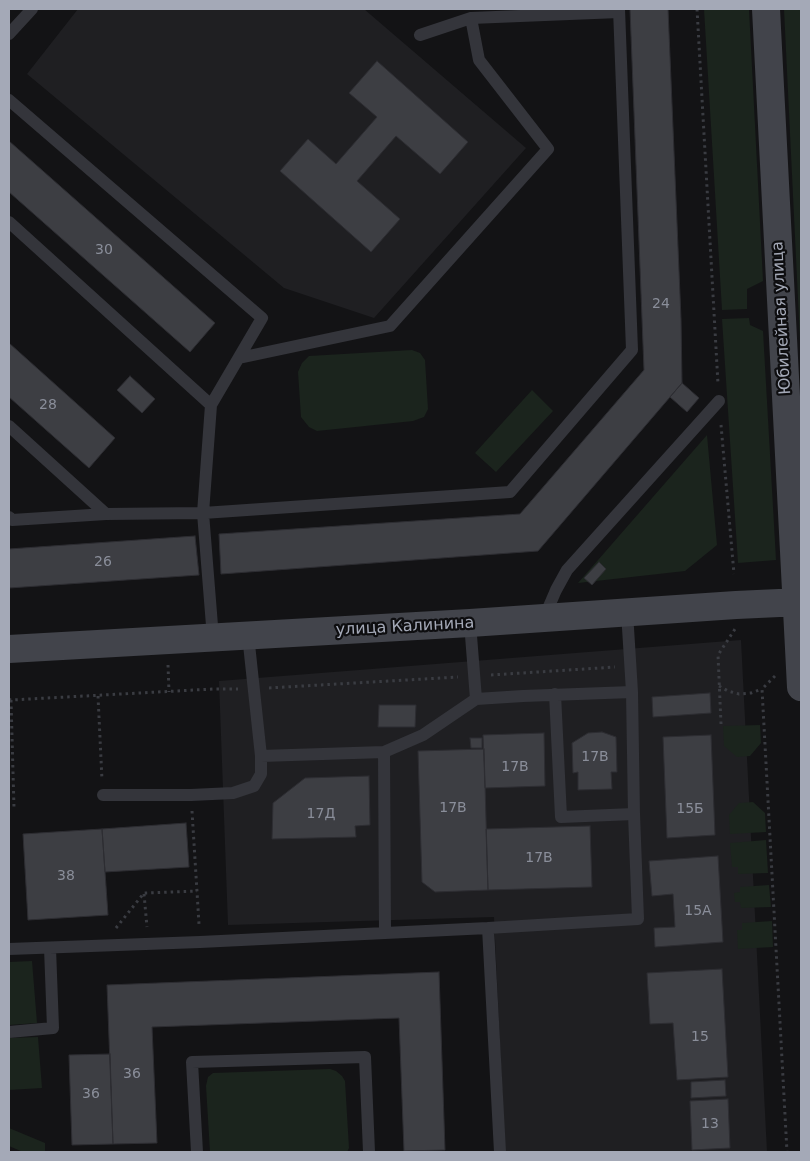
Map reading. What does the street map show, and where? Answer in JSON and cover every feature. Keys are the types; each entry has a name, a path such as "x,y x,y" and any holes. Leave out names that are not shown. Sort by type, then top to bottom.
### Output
{"main road":[{"name":"Юбилейная улица","path":"766,9 799,602 801,687"},
{"name":"улица Калинина","path":"9,649 470,623 736,604 799,602"}],"lane":[{"path":"9,34 32,9"},
{"path":"9,517 12,520 106,514 203,513 510,492 632,350 619,10 471,18 420,35"},
{"path":"239,358 390,326 548,149 478,60 471,18"},
{"path":"9,100 262,318 211,405 203,513 213,638"},
{"path":"9,222 211,405"},
{"path":"544,618 567,570 719,401"},
{"path":"9,426 106,514"},
{"path":"9,949 200,942 638,919 632,692 627,612"},
{"path":"470,623 476,699"},
{"path":"103,795 233,793 254,786 262,774 248,635"},
{"path":"261,756 384,752 423,735 476,699 632,692"},
{"path":"555,694 561,817 634,814"},
{"path":"384,752 385,933"},
{"path":"488,928 500,1152"},
{"path":"9,1032 53,1028 50,948"},
{"path":"197,1152 192,1062 365,1056 369,1152"}],"path":[{"path":"697,9 719,401 734,574"},
{"path":"721,724 718,655 737,626"},
{"path":"167,664 170,692"},
{"path":"14,808 10,700 213,689 254,689 630,666"},
{"path":"719,685 728,691 739,694 751,693 762,690 776,674"},
{"path":"762,690 787,1152"},
{"path":"98,696 100,747"},
{"path":"191,795 200,942"},
{"path":"102,946 144,893 197,891"},
{"path":"144,893 148,944"}],"shaded area":[{"path":"78,9 364,9 526,148 374,318 284,288 27,74"},
{"path":"704,9 749,9 763,281 747,289 747,309 722,310"},
{"path":"784,9 801,9 801,361"},
{"path":"749,318 750,325 763,331 776,560 738,563 722,319"},
{"path":"412,350 420,353 425,360 428,409 424,417 413,421 317,431 309,427 301,417 298,372 302,363 309,356"},
{"path":"532,390 553,411 496,472 475,453"},
{"path":"707,435 717,545 685,571 578,583"},
{"path":"741,640 767,1152 505,1152 494,917 228,925 219,681"},
{"path":"760,725 761,743 750,756 737,757 724,746 723,726"},
{"path":"753,802 765,813 766,832 730,834 729,815 739,803"},
{"path":"766,840 768,873 738,874 738,867 732,867 730,843"},
{"path":"769,885 771,907 741,908 740,902 735,902 734,893 740,892 740,887"},
{"path":"772,921 773,947 738,949 737,930 742,930 742,923"},
{"path":"32,961 37,1023 9,1025 9,962"},
{"path":"38,1037 42,1088 9,1090 9,1038"},
{"path":"330,1069 336,1071 345,1081 349,1148 347,1152 210,1152 206,1086 208,1077 213,1073"},
{"path":"9,1128 45,1143 45,1152 23,1152 9,1146"}],"building":[{"path":"630,9 668,9 682,383 538,551 221,574 219,534 520,514 644,370"},
{"path":"377,61 468,142 440,174 396,136 357,181 400,219 371,252 280,171 308,139 336,164 377,117 349,93"},
{"path":"9,141 215,323 190,352 9,192"},
{"path":"9,343 115,438 89,468 9,397"},
{"path":"130,376 155,399 142,413 117,390"},
{"path":"682,383 699,398 687,412 670,397"},
{"path":"195,536 199,575 9,588 9,549"},
{"path":"599,562 606,569 592,585 584,578"},
{"path":"710,693 711,713 653,717 652,697"},
{"path":"379,705 416,705 415,727 378,727"},
{"path":"602,732 616,737 617,772 611,772 612,789 578,790 578,772 573,773 572,743 588,733"},
{"path":"544,733 545,786 485,788 483,735"},
{"path":"711,735 715,835 667,838 663,737"},
{"path":"470,738 482,738 482,748 471,748"},
{"path":"484,749 488,890 435,892 422,882 418,751"},
{"path":"369,776 370,825 355,826 356,837 272,839 273,803 305,778"},
{"path":"186,823 189,867 105,872 102,829"},
{"path":"590,826 592,887 488,890 486,829"},
{"path":"102,829 108,915 28,920 23,834"},
{"path":"718,856 723,942 655,947 654,928 675,927 673,894 652,896 649,861"},
{"path":"722,969 728,1077 677,1080 673,1023 650,1024 647,973"},
{"path":"439,972 445,1150 404,1151 399,1018 152,1027 157,1143 113,1144 107,985"},
{"path":"110,1054 113,1144 72,1145 69,1055"},
{"path":"725,1080 726,1096 691,1098 691,1082"},
{"path":"728,1099 730,1148 692,1150 690,1101"}]}
